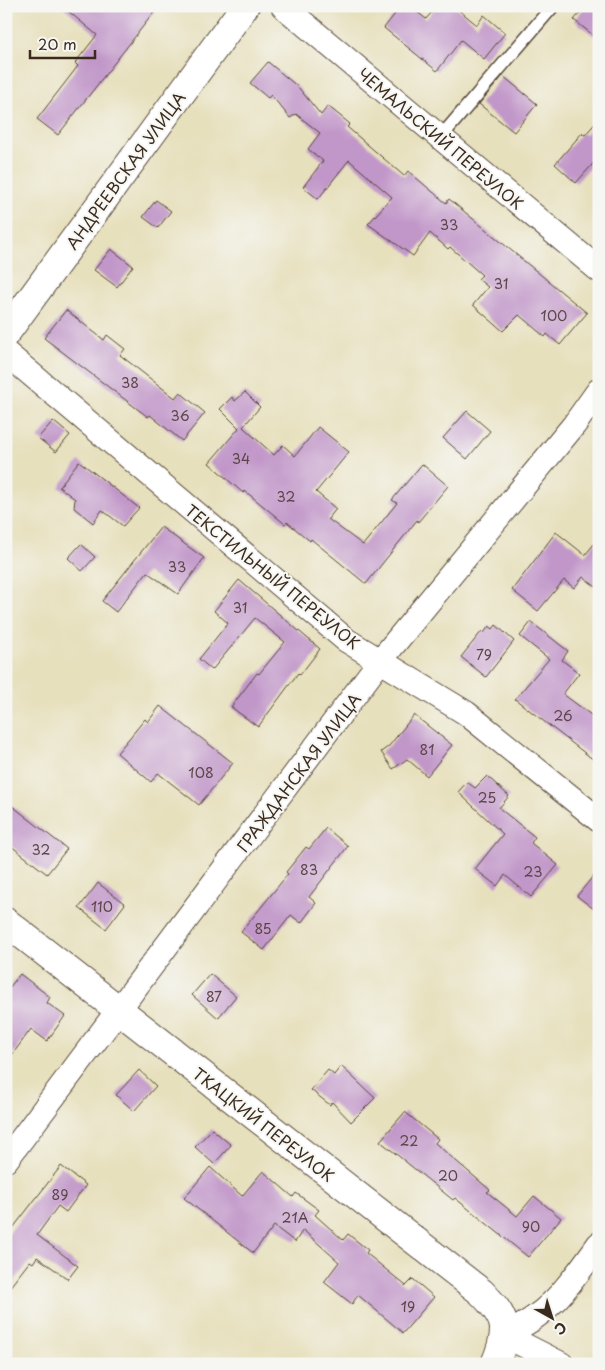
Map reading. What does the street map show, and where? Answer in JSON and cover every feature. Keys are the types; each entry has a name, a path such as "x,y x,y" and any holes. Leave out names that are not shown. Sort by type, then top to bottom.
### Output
{"street":[{"name":"АНДРЕЕВСКАЯ УЛИЦА","path":"6,333 245,6"},
{"name":"ЧЕМАЛЬСКИЙ ПЕРЕУЛОК","path":"282,6 599,270"},
{"name":"ТЕКСТИЛЬНЫЙ ПЕРЕУЛОК","path":"6,353 346,640 466,713 599,820"},
{"name":"ГРАЖДАНСКАЯ УЛИЦА","path":"6,1160 117,1010 223,873 380,661 574,425 599,390"},
{"name":"ТКАЦКИЙ ПЕРЕУЛОК","path":"6,922 481,1292 500,1311 504,1321 504,1335"},
{"path":"495,1364 504,1335 520,1328 551,1306 599,1244"},
{"path":"504,1335 561,1364"}],"lane":[{"path":"440,138 553,6"}],"building":[{"path":"62,6 159,6 58,135 37,119 78,66 75,63 97,35"},
{"path":"401,6 410,6 426,19 437,6 454,6 477,25 484,15 505,33 484,59 461,40 437,71 384,28"},
{"path":"586,6 599,6 599,40 574,20"},
{"path":"268,62 298,87 321,115 328,106 350,124 347,127 404,176 408,171 446,203 449,199 587,313 560,345 547,334 545,337 519,315 503,331 473,305 488,287 478,279 482,275 450,247 448,249 430,233 413,256 368,224 392,197 349,160 318,199 303,187 323,161 308,149 320,133 296,114 290,118 271,95 268,98 250,83"},
{"path":"503,76 537,104 514,132 479,104"},
{"path":"599,119 599,157 576,183 555,164 582,133 585,135"},
{"path":"156,200 171,211 158,228 143,217"},
{"path":"111,249 133,266 117,287 94,270"},
{"path":"66,310 104,340 107,335 125,349 120,355 175,398 180,392 205,413 182,441 150,415 148,417 44,338"},
{"path":"245,392 260,407 243,427 274,455 283,445 295,456 318,427 349,452 316,492 336,509 328,519 363,545 397,503 392,500 422,464 448,486 418,522 417,520 366,584 311,539 310,541 287,522 285,524 245,491 243,493 209,463 239,428 220,409 232,397 235,401"},
{"path":"467,411 490,431 467,459 443,438"},
{"path":"53,421 70,435 56,452 38,438"},
{"path":"79,461 139,508 123,526 102,510 93,523 74,508 75,499 59,487"},
{"path":"161,527 204,558 178,594 147,572 116,612 102,601"},
{"path":"556,532 585,555 599,538 599,589 583,577 574,588 564,580 538,611 512,590"},
{"path":"81,544 95,557 82,571 68,558"},
{"path":"239,580 320,649 300,675 298,673 258,727 231,707 257,673 259,674 285,642 255,618 212,670 199,659 228,623 214,611"},
{"path":"531,622 568,651 562,660 579,673 563,694 599,721 599,764 515,699 549,659 520,636"},
{"path":"496,625 514,641 486,677 461,657 482,631 484,633 489,626 493,629"},
{"path":"160,706 233,763 199,805 158,773 151,782 117,753 145,719 148,722"},
{"path":"414,715 452,745 427,776 407,759 393,769 381,752 389,746"},
{"path":"487,776 509,796 499,808 535,837 531,843 558,865 531,897 505,875 497,886 475,869 503,834 458,792 467,782 475,788"},
{"path":"6,801 67,849 47,874 6,842"},
{"path":"326,828 348,846 309,897 316,903 301,923 291,915 264,950 241,932 288,874 286,872 306,847 309,849"},
{"path":"599,869 599,913 577,896"},
{"path":"98,883 125,904 106,929 79,908"},
{"path":"20,974 50,997 47,1003 65,1016 47,1041 31,1029 6,1063 6,992"},
{"path":"210,974 236,996 218,1018 192,995"},
{"path":"341,1066 375,1098 351,1122 332,1102 330,1105 311,1090 328,1070 334,1075"},
{"path":"139,1070 156,1086 134,1111 116,1095"},
{"path":"405,1112 438,1139 435,1143 490,1190 487,1192 517,1216 534,1196 561,1218 528,1257 380,1141"},
{"path":"212,1129 231,1145 214,1164 195,1147"},
{"path":"61,1166 86,1185 66,1212 58,1206 37,1235 78,1266 68,1279 37,1257 33,1263 30,1261 6,1292 6,1237"},
{"path":"210,1167 242,1196 263,1171 293,1197 296,1193 319,1210 315,1215 343,1240 348,1234 368,1250 366,1253 406,1286 413,1279 434,1297 403,1333 358,1295 352,1304 324,1282 339,1262 303,1230 295,1242 274,1226 253,1253 184,1198"}]}
